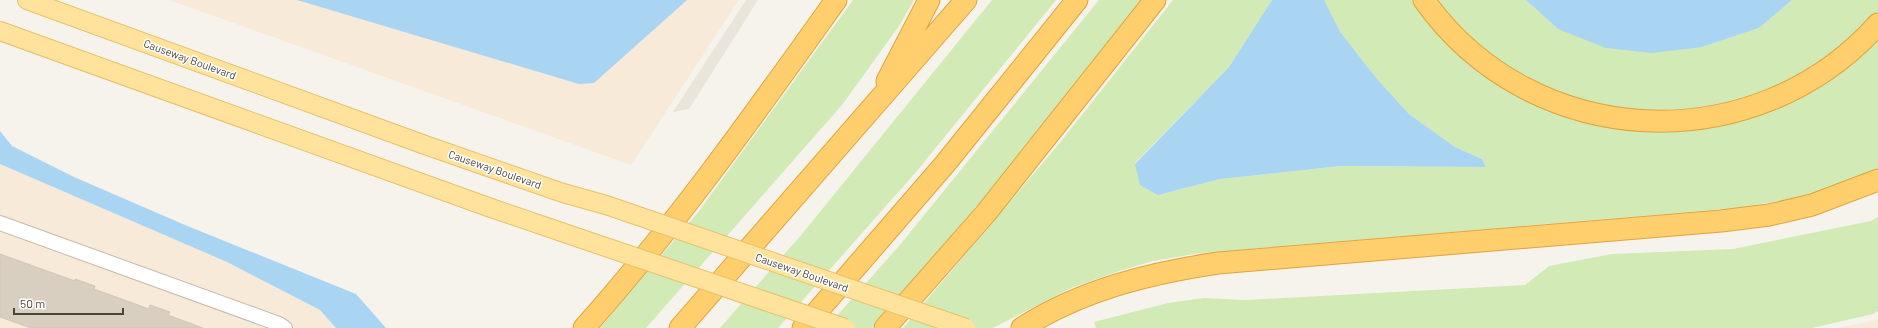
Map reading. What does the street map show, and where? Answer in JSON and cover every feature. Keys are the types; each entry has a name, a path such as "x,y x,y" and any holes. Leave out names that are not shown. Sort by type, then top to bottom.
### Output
{"highway":[{"path":"584,328 627,278 705,181 836,0"},
{"path":"875,106 929,0"},
{"path":"680,328 966,0"},
{"path":"803,328 945,164 1077,0"},
{"path":"885,328 986,213 1155,0"},
{"path":"1424,0 1444,25 1466,48 1513,82 1552,101 1583,111 1640,122 1672,122 1702,119 1731,114 1758,105 1816,77 1846,56 1878,24"},
{"path":"1022,328 1058,308 1104,289 1152,274 1185,268 1226,262 1721,221 1769,215 1812,205 1878,180"}],"main road":[{"name":"Causeway Boulevard","path":"27,0 425,145 563,193 606,205 966,328"},
{"path":"0,31 491,208 845,328"}],"lane":[{"path":"0,223 279,324 285,328"}],"shaded area":[{"path":"169,0 739,0 631,165"},
{"path":"746,0 758,0 689,109 673,112"},
{"path":"0,164 227,262 320,310 336,328 0,328"},
{"path":"1878,318 1878,328 1837,328 1873,321"}],"green space":[{"path":"853,0 914,0 899,26 842,105 646,328 600,328 699,211"},
{"path":"992,0 1056,0 916,172 778,328 720,328 802,234"},
{"path":"1099,0 1144,0 1010,166 872,328 826,328 899,246"},
{"path":"1173,0 1272,0 1229,67 1135,163 1158,195 1220,179 1341,166 1486,167 1482,159 1455,147 1409,114 1377,79 1341,33 1324,0 1416,0 1503,84 1707,126 1878,34 1878,168 1827,189 1773,202 1736,208 1200,253 1153,261 1071,288 993,328 903,328 1058,145"},
{"path":"1433,0 1526,0 1558,29 1702,47 1759,28 1792,0 1878,0 1878,11 1868,23 1840,49 1778,89 1724,107 1624,112 1554,93 1483,52"},
{"path":"1878,217 1878,311 1873,314 1812,328 1096,328 1094,322 1168,303 1204,298 1246,300 1525,285 1549,266 1612,254 1733,249 1871,221"}],"water":[{"path":"297,0 687,0 594,83 579,84"},
{"path":"1272,0 1324,0 1341,33 1377,79 1409,114 1455,147 1482,159 1486,167 1341,166 1220,179 1158,195 1140,185 1135,164 1229,67"},
{"path":"1526,0 1792,0 1759,28 1702,47 1652,53 1606,48 1558,29"},
{"path":"0,131 12,146 74,177 185,225 356,294 386,328 336,328 320,310 227,262 0,164"}],"building":[{"path":"0,254 75,281 75,279 95,286 94,289 149,309 150,305 170,312 168,315 203,328 31,328 0,317"}]}
